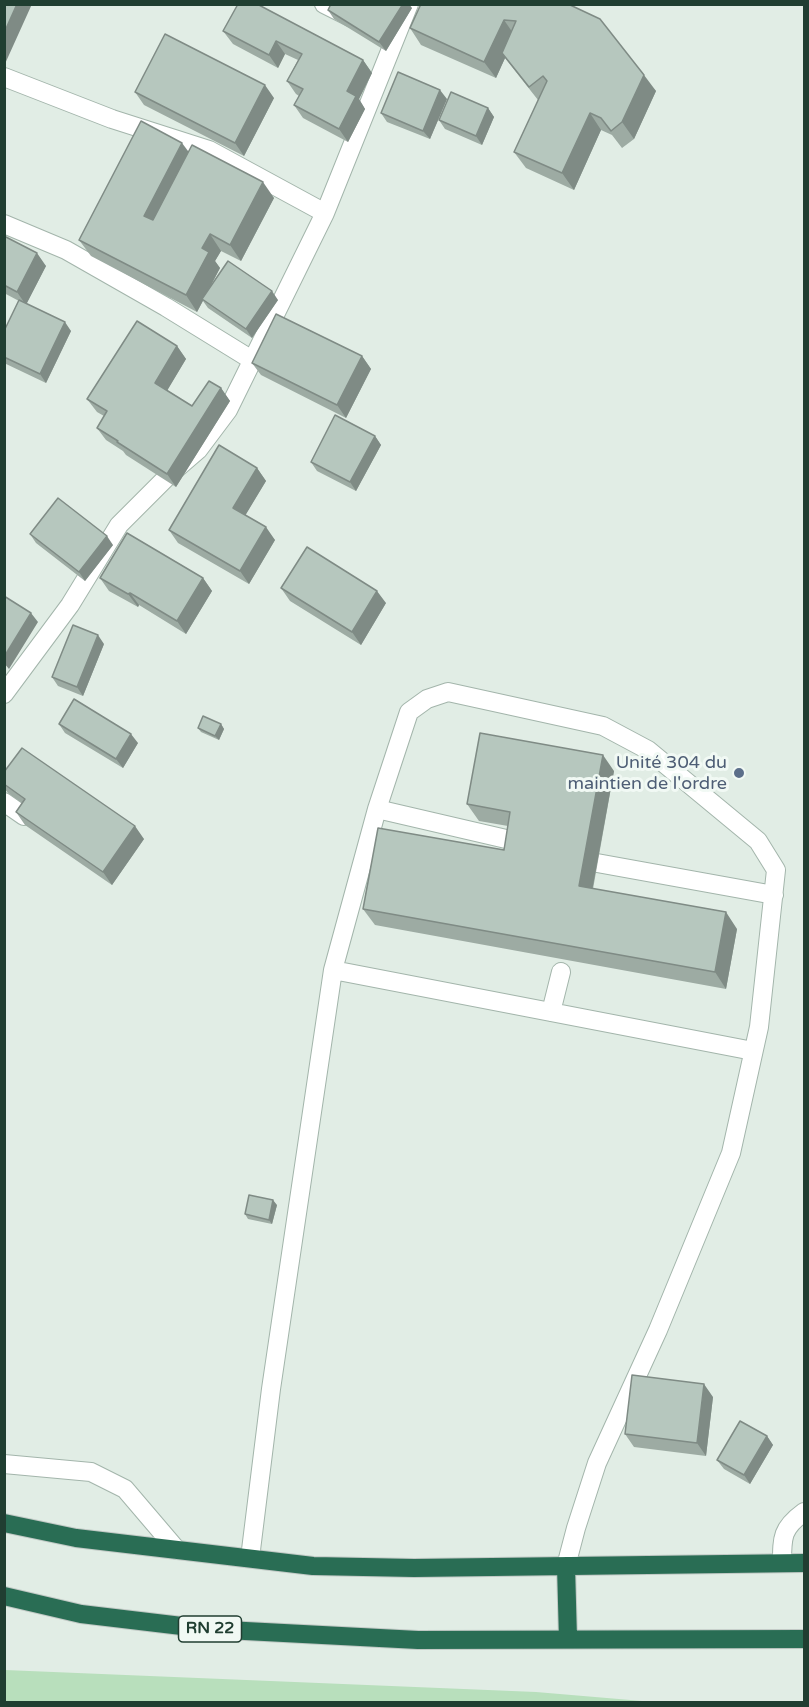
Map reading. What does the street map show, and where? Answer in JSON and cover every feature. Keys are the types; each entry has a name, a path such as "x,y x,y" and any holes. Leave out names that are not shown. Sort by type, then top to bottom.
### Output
{"highway":[{"path":"4,1523 76,1538 324,1567 804,1563"},
{"path":"566,1566 568,1639"},
{"name":"RN 22","path":"4,1596 81,1614 207,1629 418,1640 804,1639"}],"street":[{"path":"324,4 364,24"},
{"path":"4,694 70,605 119,525 169,475 198,450 228,410 325,213 390,35 409,4"},
{"path":"4,77 112,119 209,150 325,213"},
{"path":"4,224 66,250 166,307 252,360"},
{"path":"249,1558 333,970 376,809 409,712 427,699 448,692 603,726 648,750 758,841 776,870 759,1027 731,1153 658,1330 597,1463 566,1566"},
{"path":"4,802 24,816"},
{"path":"376,809 519,842"},
{"path":"597,863 774,895"},
{"path":"333,970 753,1051"},
{"path":"551,1012 561,972"},
{"path":"4,1464 91,1472 125,1489 177,1550"},
{"path":"782,1563 782,1539 792,1521 804,1512"}],"green space":[{"path":"5,1670 536,1692 654,1702 5,1702"}],"building":[{"path":"4,4 17,4 4,33"},
{"path":"238,4 257,4 363,60 347,91 356,96 339,129 294,105 303,89 287,81 302,54 276,41 269,55 223,31"},
{"path":"331,4 403,4 379,42 328,10"},
{"path":"421,4 568,4 600,19 644,75 622,122 611,131 601,118 590,113 562,173 514,152 547,81 543,76 529,87 502,53 516,21 504,20 484,62 410,28"},
{"path":"165,34 265,85 235,143 135,92"},
{"path":"398,72 440,90 423,131 381,113"},
{"path":"451,92 488,108 476,136 439,120"},
{"path":"141,121 182,143 144,216 153,220 192,145 263,182 230,245 210,234 202,248 209,252 186,295 79,240"},
{"path":"4,236 37,253 17,292 4,285"},
{"path":"228,261 272,291 246,329 202,299"},
{"path":"19,300 65,322 40,374 4,357 4,331"},
{"path":"276,314 362,356 337,405 252,363"},
{"path":"137,321 177,346 155,383 192,406 209,381 221,388 167,474 97,428 107,411 87,399"},
{"path":"335,415 375,436 350,482 311,462"},
{"path":"219,445 257,468 233,508 266,527 240,571 169,530"},
{"path":"58,498 107,536 79,572 30,534"},
{"path":"127,533 203,578 177,621 100,578"},
{"path":"307,547 377,591 352,632 281,588"},
{"path":"4,596 31,613 4,657"},
{"path":"73,625 98,635 77,687 52,677"},
{"path":"74,699 131,734 116,759 59,724"},
{"path":"203,716 221,724 215,736 198,728"},
{"path":"480,733 603,755 579,886 726,912 715,972 363,909 378,828 504,850 510,812 467,804"},
{"path":"22,748 135,826 103,872 16,812 25,799 4,784 4,772"},
{"path":"249,1195 273,1200 269,1220 245,1214"},
{"path":"632,1375 704,1384 697,1443 625,1434"},
{"path":"740,1421 767,1436 744,1475 717,1460"}],"place":[{"name":"Unité 304 du maintien de l'ordre","path":"739,773"}]}
